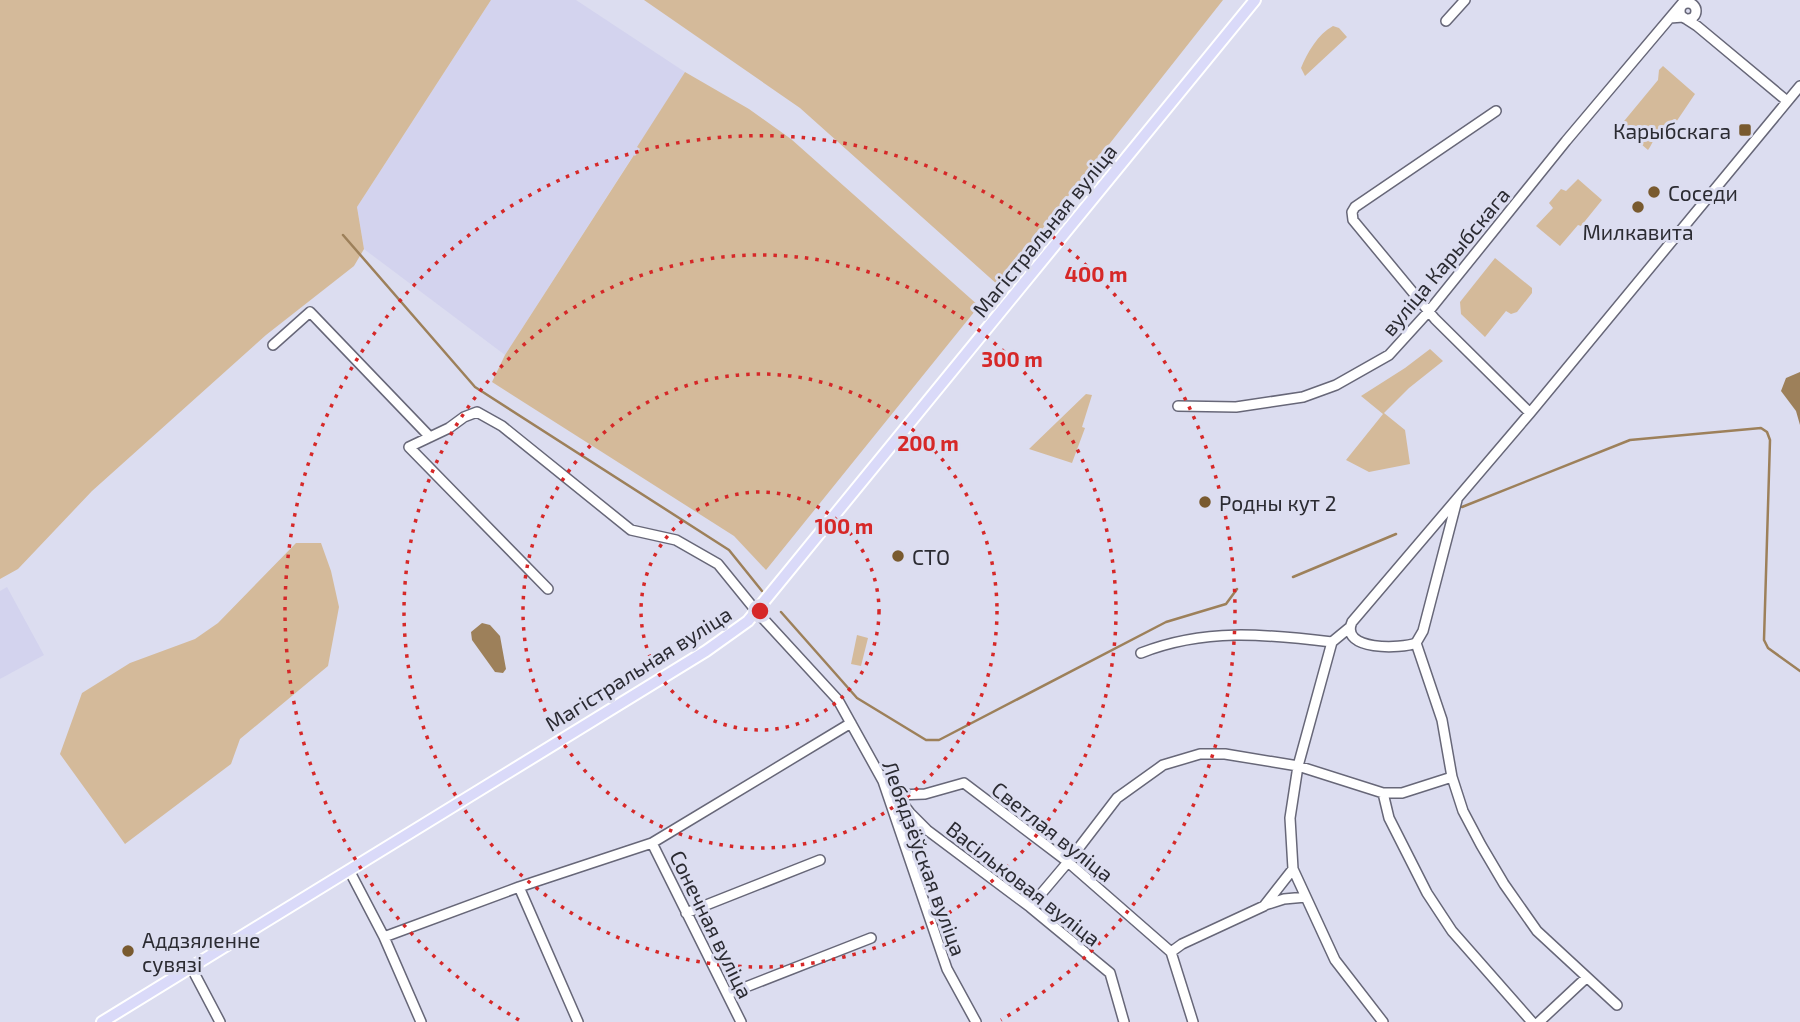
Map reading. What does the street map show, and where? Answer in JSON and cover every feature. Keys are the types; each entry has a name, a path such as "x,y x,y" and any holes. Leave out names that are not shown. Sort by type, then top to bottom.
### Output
{"main road":[{"name":"Магістральная вуліца","path":"102,1022 706,650 757,612 1255,0"}],"street":[{"path":"1446,21 1465,0"},
{"path":"1696,5 1684,3 1680,13 1787,101"},
{"name":"вуліца Карыбскага","path":"1178,406 1247,406 1277,402 1325,390 1389,355 1429,312 1566,141 1684,3"},
{"path":"1670,18 1693,17 1696,5"},
{"path":"1696,5 1697,26"},
{"path":"1383,1022 1335,960 1293,869 1290,818 1298,766 1332,642 1349,628 1457,500 1800,86"},
{"path":"1496,111 1355,207 1352,212 1353,220 1429,312 1530,413"},
{"path":"273,345 310,312 430,437 409,447 548,589"},
{"name":"Лебядзёўская вуліца","path":"430,437 477,412 502,426 631,530 676,540 718,564 757,612 838,700 883,781 947,969 976,1022"},
{"path":"1349,628 1356,639 1367,644 1398,648 1416,643 1423,631 1457,500"},
{"path":"1141,653 1167,643 1196,637 1254,634 1332,642"},
{"path":"1416,643 1442,720 1452,777 1463,811 1504,884 1537,931 1617,1005"},
{"path":"384,937 519,887 652,843 850,723"},
{"path":"1030,906 1117,798 1163,765 1200,754 1225,754 1298,766 1383,793 1402,793 1452,777"},
{"name":"Васільковая вуліца","path":"883,781 927,830 1030,906 1110,973 1124,1022"},
{"name":"Светлая вуліца","path":"897,795 925,794 964,783 1068,862 1171,953"},
{"path":"1383,793 1389,818 1427,893 1452,931 1532,1022"},
{"path":"896,820 910,813"},
{"name":"Сонечная вуліца","path":"652,843 741,1022"},
{"path":"687,913 820,860"},
{"path":"1264,906 1293,869"},
{"path":"349,870 384,937 421,1022"},
{"path":"519,887 578,1022"},
{"path":"1193,1022 1171,953 1182,944 1264,906 1284,899 1306,897"},
{"path":"727,994 872,938"},
{"path":"191,967 220,1022"},
{"path":"1539,1022 1586,978"}],"shaded area":[{"path":"0,0 491,0 357,207 364,249 354,266 266,335 92,491 18,569 0,579"},
{"path":"491,0 576,0 685,72 638,147 640,149 505,355 364,249 357,207"},
{"path":"644,0 1223,0 998,285 800,108"},
{"path":"1333,26 1339,28 1347,37 1305,76 1301,68 1306,56 1318,39"},
{"path":"1663,66 1695,94 1672,128 1664,126 1648,150 1620,126 1658,80 1659,70"},
{"path":"685,72 749,109 791,139 979,306 766,570 734,536 492,382 505,355 640,149 637,147"},
{"path":"1578,179 1602,200 1560,246 1536,226 1553,208 1549,203 1561,189 1566,191"},
{"path":"1495,258 1532,288 1532,293 1517,312 1511,314 1506,311 1485,337 1461,314 1460,302"},
{"path":"1430,349 1443,361 1409,388 1384,413 1405,430 1410,464 1369,472 1346,460 1383,414 1361,396"},
{"path":"1800,372 1800,425 1796,411 1781,391 1786,378"},
{"path":"1086,394 1092,395 1082,427 1085,428 1072,463 1029,449"},
{"path":"296,543 321,543 331,571 339,607 328,666 240,739 231,764 125,844 60,754 82,693 130,663 195,639 218,623"},
{"path":"7,587 44,655 0,679 0,591"},
{"path":"482,623 490,625 500,636 506,669 503,673 495,672 472,640 471,632"},
{"path":"857,635 868,638 861,666 851,664"}],"waterway":[{"path":"343,235 475,387 729,550 762,591"},
{"path":"1462,507 1630,440 1761,428 1767,432 1770,440 1764,640 1768,648 1800,671"},
{"path":"1293,577 1396,534"},
{"path":"781,612 857,698 926,740 939,740 1166,622 1226,604 1237,589"}],"place":[{"name":"Карыбскага","path":"1745,130"},
{"name":"Соседи","path":"1654,192"},
{"name":"Милкавита","path":"1638,207"},
{"name":"Родны кут 2","path":"1205,502"},
{"name":"СТО","path":"898,556"},
{"name":"Аддзяленне сувязі","path":"128,951"}]}
